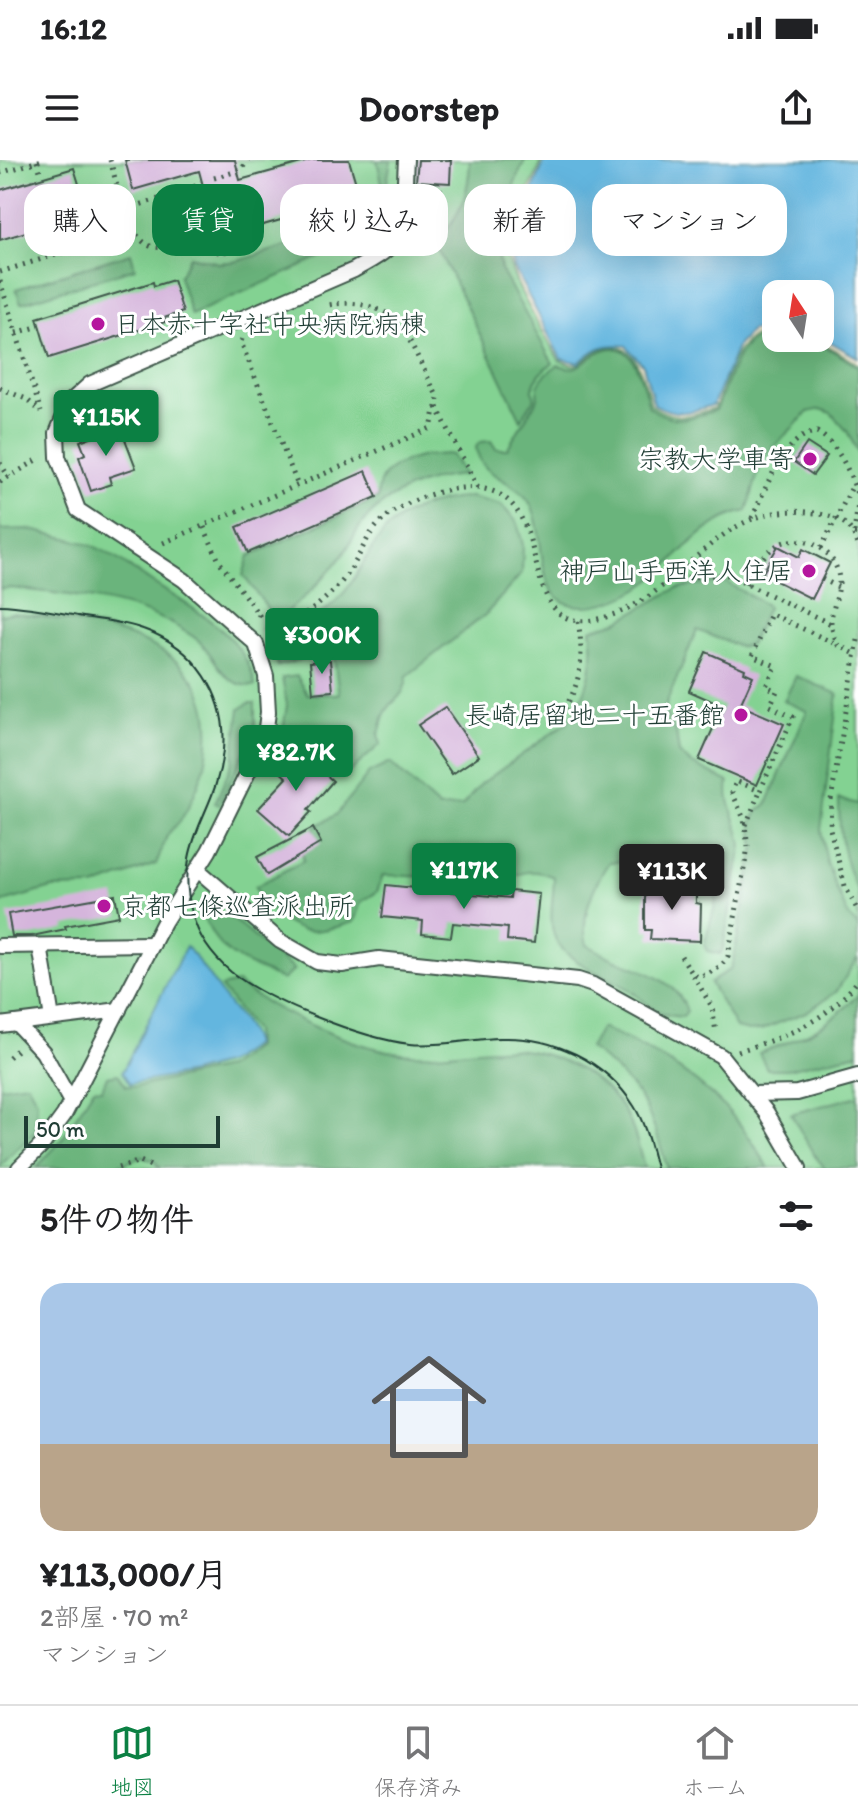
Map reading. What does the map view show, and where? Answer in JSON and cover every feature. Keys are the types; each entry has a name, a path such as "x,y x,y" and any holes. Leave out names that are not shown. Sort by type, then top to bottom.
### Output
{"lane":[{"path":"19,1168 50,1135 71,1102 153,944 230,811 266,728 268,694 255,636 184,580 78,510 57,448 58,426 70,402 90,384 354,270 386,250 395,241 400,229 406,160"},
{"path":"198,870 263,928 301,955 317,962 342,965 379,959 578,980 601,989 721,1056 753,1094 799,1168"},
{"path":"0,946 153,944"},
{"path":"40,946 52,1018"},
{"path":"0,1025 119,1010"},
{"path":"16,1023 43,1052 71,1102"},
{"path":"753,1094 797,1093 858,1076"}],"path":[{"path":"110,160 118,184"},
{"path":"214,178 241,170 248,160"},
{"path":"0,173 39,161 40,171"},
{"path":"136,234 152,247"},
{"path":"0,272 51,256"},
{"path":"0,281 41,412"},
{"path":"130,546 168,542 431,428 438,398 401,323 391,315 365,304 324,305"},
{"path":"246,318 241,342 298,486"},
{"path":"16,333 40,326"},
{"path":"241,342 255,336"},
{"path":"0,388 26,399 58,426"},
{"path":"436,407 478,488"},
{"path":"752,519 774,470 800,435 817,432 831,443 854,484 858,500 854,534"},
{"path":"0,482 57,448"},
{"path":"0,463 9,477"},
{"path":"821,548 854,484"},
{"path":"255,636 301,618 325,598 345,579 375,529 396,511 429,495 455,489 478,488 501,496 517,509 528,528 545,596 558,611 578,621 600,619 629,608 670,580 723,533 752,519 797,511 837,518 849,526 858,546"},
{"path":"204,527 219,561 259,615 255,636"},
{"path":"746,584 761,558 781,543 798,540 821,548 836,568 838,587 831,624 838,645"},
{"path":"670,580 725,574 831,624"},
{"path":"822,579 838,587"},
{"path":"745,826 793,717 770,706 777,691 766,686 776,666 752,656 771,614 857,655"},
{"path":"560,715 574,693 581,668 582,642 578,621"},
{"path":"858,640 831,800 830,829 845,886 858,911"},
{"path":"692,973 698,977 709,974 724,964 728,956 748,847 745,826 732,792 736,781 760,791"},
{"path":"681,956 712,1007 721,1056 779,1039 813,1023 840,1002 858,980"},
{"path":"118,1168 140,1161 155,1168"}],"green space":[{"path":"0,160 542,160 532,184 464,184 464,256 508,256 523,295 559,360 573,365 581,363 598,350 611,346 621,348 630,353 636,362 651,405 675,416 715,408 735,357 751,338 762,333 762,352 834,352 834,349 858,364 858,1168 0,1168"},
{"path":"377,160 391,160 387,184 382,183"},
{"path":"470,160 525,160 515,184 468,183"},
{"path":"464,197 464,256 498,256 501,270 553,363 535,381 532,389 535,398 521,420 442,256 448,256 448,227"},
{"path":"280,248 280,256 326,256 191,315 179,276 190,256 219,263 264,256 264,253"},
{"path":"121,256 132,256 135,268 21,303 16,289"},
{"path":"762,336 762,352 834,351 858,367 858,453 847,431 831,413 821,409 808,412 762,459 747,511 716,523 653,578 630,593 606,603 581,606 559,598 547,581 537,521 529,501 485,467 476,447 480,442 491,441 496,449 507,449 538,398 539,383 545,375 558,365 576,367 610,348 620,349 635,363 649,407 658,413 681,419 716,410 736,360 752,341"},
{"path":"452,455 464,475 422,483 382,504 362,524 343,555 315,586 296,605 262,629 268,609 243,575 249,556 378,498 384,476 401,463 424,456"},
{"path":"470,497 501,505 517,522 523,545 522,573 486,614 407,676 403,690 384,716 378,735 381,744 345,776 308,749 281,743 287,705 282,678 297,676 307,694 339,694 334,656 303,659 278,666 270,645 333,604 352,583 378,540 396,521 431,504"},
{"path":"27,529 76,540 104,551 199,612 229,637 241,652 255,686 228,678 197,639 155,616 94,599 0,589 0,530"},
{"path":"724,581 767,608 750,644 740,647 697,630 666,704 667,716 676,732 679,753 690,763 729,782 730,806 742,846 723,948 720,954 707,951 704,945 718,882 697,872 633,862 609,862 593,891 586,913 587,945 668,984 687,1012 683,1017 655,1010 628,989 569,956 553,933 554,877 541,873 519,874 507,880 383,875 377,892 361,902 354,922 316,931 288,924 263,901 255,887 304,860 299,842 316,826 337,814 369,773 390,763 439,808 462,806 481,784 567,722 589,678 591,629 618,621 677,588"},
{"path":"12,613 103,628 162,651 185,670 201,693 208,724 208,742 205,766 196,792 183,817 167,836 156,864 94,887 52,888 0,903 0,615"},
{"path":"796,676 838,694 821,830 827,863 837,890 848,915 858,927 858,957 836,992 806,1012 761,1030 749,1031 736,1028 710,983 730,969 733,961 755,847 752,822 758,811 767,804 807,711 784,701"},
{"path":"255,703 255,725 219,805 215,803 233,761 240,709"},
{"path":"839,799 858,804 858,891 842,846"},
{"path":"200,906 228,915 294,970 282,980 241,961 214,936"},
{"path":"237,983 296,1018 368,1046 411,1054 516,1049 554,1057 588,1074 616,1100 633,1128 644,1168 160,1168 154,1161 142,1157 111,1168 36,1168 61,1141 94,1088 102,1089 107,1076 118,1074 126,1086 135,1087 227,1068 255,1047 254,1031 221,987"},
{"path":"858,995 858,1053 788,1069 767,1069 759,1053 812,1031 836,1016"},
{"path":"601,1028 657,1055 709,1092 738,1122 769,1168 667,1168 655,1129 641,1100 621,1075 589,1048"},
{"path":"27,1083 37,1101 36,1131 0,1166 0,1087"},
{"path":"858,1096 858,1168 825,1168 791,1114"}],"water":[{"path":"545,160 858,160 858,358 834,344 834,280 762,280 762,329 751,331 738,345 713,405 689,412 676,412 654,404 643,365 626,346 600,348 579,363 561,359 514,268 512,256 576,256 576,184 535,184"},
{"path":"186,946 244,1024 254,1045 227,1063 130,1084 122,1072"}],"building":[{"path":"125,160 235,160 240,180 312,160 349,160 356,184 280,184 280,220 264,225 264,184 202,184 199,171 136,189 136,184 131,184"},
{"path":"418,160 451,160 450,183 416,181"},
{"path":"74,168 79,184 24,184 24,233 0,240 0,190"},
{"name":"日本赤十字社中央病院病棟","path":"173,280 183,312 164,318 165,322 49,358 37,318 153,282 154,286"},
{"path":"120,426 136,468 109,477 111,484 91,491 79,457 85,454 80,441"},
{"name":"宗教大学車寄","path":"807,443 827,456 813,475 794,462"},
{"path":"366,471 377,497 248,553 237,527"},
{"name":"神戸山手西洋人住居","path":"778,546 799,557 803,549 830,563 812,599 762,574"},
{"name":"長崎居留地二十五番館","path":"706,652 745,669 744,672 753,676 740,705 784,724 757,785 699,760 723,706 689,691"},
{"path":"330,660 333,691 313,693 310,662"},
{"path":"445,707 479,756 452,774 418,725"},
{"path":"297,749 333,781 289,836 258,809 287,778 279,771"},
{"path":"313,828 321,843 267,875 257,857"},
{"path":"654,877 674,878 674,890 696,890 696,903 701,904 700,941 650,939 651,930 645,930 645,898 646,890 653,890"},
{"path":"386,885 510,898 511,891 539,894 534,943 507,940 508,928 453,923 451,937 422,934 423,921 382,917"},
{"path":"115,895 119,916 32,936 12,936 8,914"}],"tram line":[{"path":"0,605 119,622 143,629 178,648 204,676 220,710 223,750 213,792 192,846 188,887 192,913 202,938 231,972 268,995 316,1017 390,1040 421,1045 519,1038 539,1041 576,1054 608,1076 634,1106 645,1128 656,1168"}],"place":[{"name":"日本赤十字社中央病院病棟","path":"98,324"},
{"name":"宗教大学車寄","path":"810,459"},
{"name":"神戸山手西洋人住居","path":"809,571"},
{"name":"長崎居留地二十五番館","path":"741,715"},
{"name":"京都七條巡査派出所","path":"104,906"}]}
